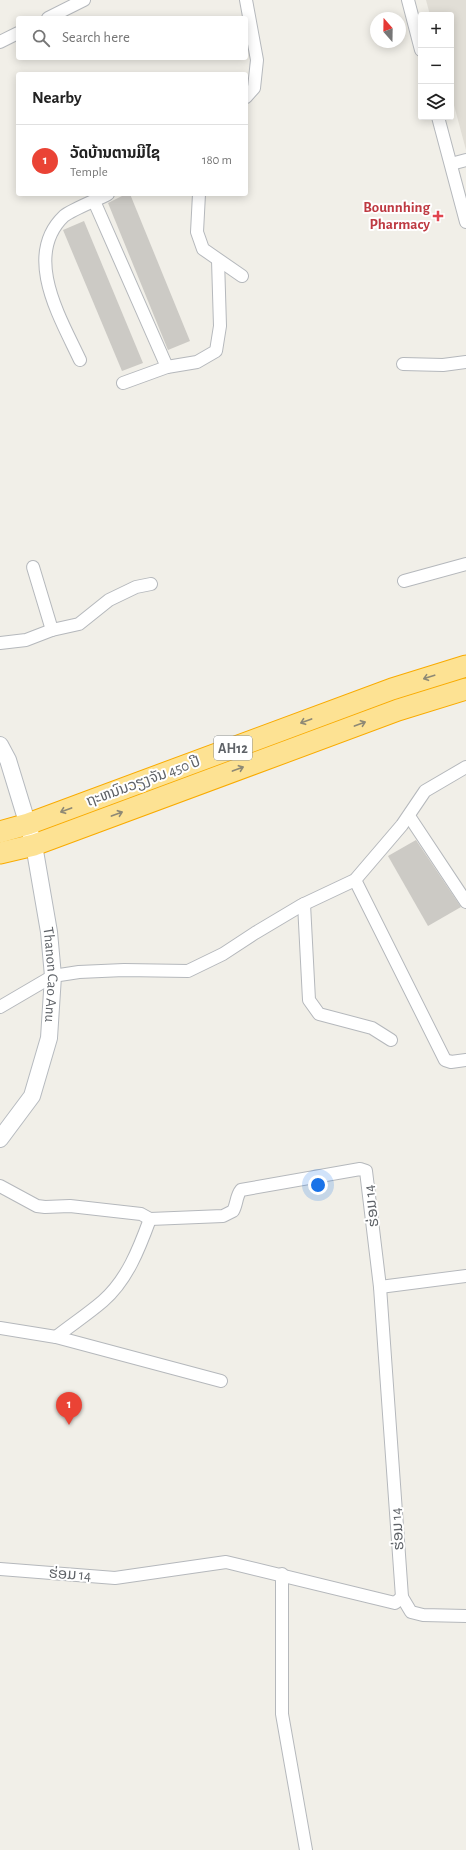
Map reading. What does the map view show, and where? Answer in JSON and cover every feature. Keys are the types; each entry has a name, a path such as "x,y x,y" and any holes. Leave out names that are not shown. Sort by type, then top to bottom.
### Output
{"highway":[{"name":"ຖະຫນົນວຽງຈັນ 450 ປີ","path":"0,832 28,824 392,689 466,666"},
{"name":"ຖະຫນົນວຽງຈັນ 450 ປີ","path":"0,853 34,845 398,710 466,689"}],"street":[{"path":"52,16 84,0"},
{"path":"246,0 257,60 254,88 248,95"},
{"path":"408,0 420,48"},
{"path":"0,42 16,34"},
{"path":"439,120 466,222"},
{"path":"451,164 466,160"},
{"path":"80,360 53,302 46,272 46,249 54,230 65,216 104,196"},
{"path":"199,196 197,232 202,249 242,276"},
{"path":"94,201 167,367"},
{"path":"124,383 167,367 197,362 216,351 220,326 218,260"},
{"path":"403,364 443,365 466,362"},
{"path":"404,581 466,564"},
{"path":"33,567 52,630"},
{"path":"0,643 26,640 52,630 79,624 109,600 136,587 151,584"},
{"name":"Thanon Cao Anu","path":"0,745 8,760 34,845 50,932 54,976 49,1038 32,1096 0,1139"},
{"path":"0,1007 54,976 80,972 124,970 188,971 223,954 304,904 355,880 409,816 425,791 466,766"},
{"path":"409,816 466,902"},
{"path":"355,880 445,1060 451,1062 466,1060"},
{"path":"304,904 309,1000 319,1014 372,1028 391,1040"},
{"name":"ຮ່ອມ 14","path":"0,1569 115,1578 226,1562 282,1574 395,1603 402,1597 380,1287 366,1171 360,1169 241,1190 237,1195 237,1203 233,1211 223,1216 150,1219"},
{"path":"0,1186 37,1206 70,1206 141,1214 150,1219 137,1254 123,1278 104,1300 56,1337"},
{"path":"380,1287 466,1276"},
{"path":"0,1328 56,1337 221,1381"},
{"path":"282,1574 282,1714 306,1850"},
{"path":"402,1597 410,1612 466,1616"}],"shaded area":[{"path":"426,0 466,0 466,150 454,105 454,12 429,12"}],"building":[{"path":"122,196 131,196 190,341 168,350 108,203"},
{"path":"84,221 143,363 122,371 63,230"},
{"path":"416,840 461,907 428,926 388,856"}],"place":[{"name":"Bounnhing Pharmacy","path":"438,216"},
{"name":"ວັດບ້ານຕານມີໄຊ","path":"69,1425"}]}
